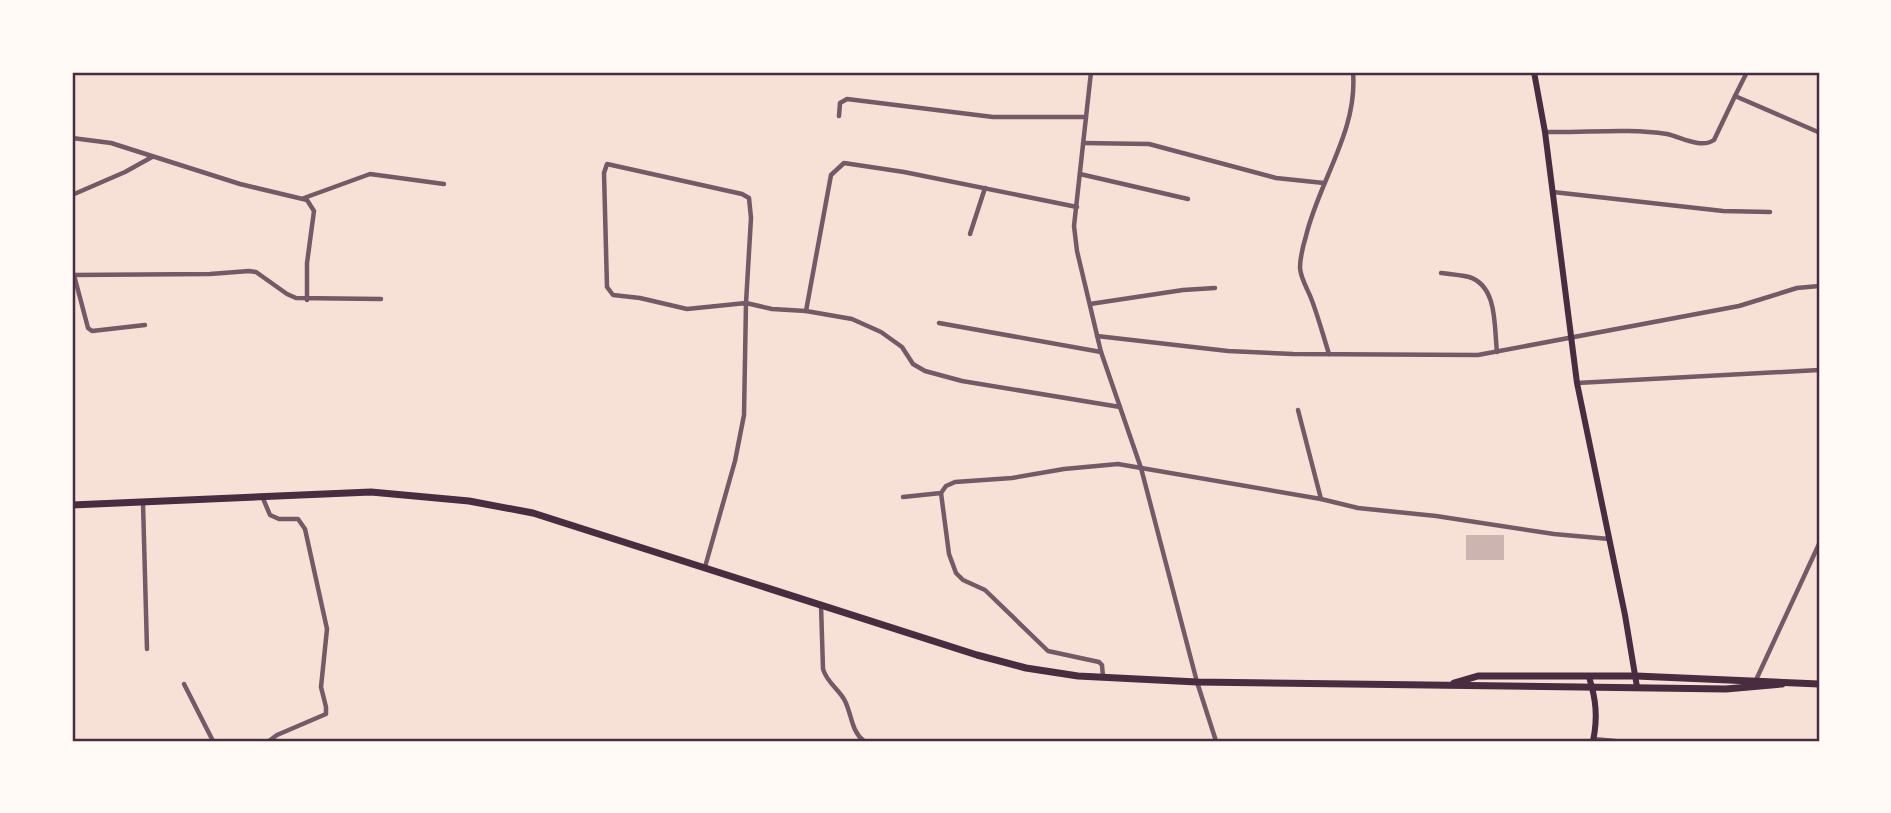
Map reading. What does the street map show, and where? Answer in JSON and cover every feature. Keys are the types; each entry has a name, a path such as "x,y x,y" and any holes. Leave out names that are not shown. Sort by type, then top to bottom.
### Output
{"highway":[{"path":"72,505 371,492 469,500 533,513 977,655 1051,673 1197,682 1443,686 1753,688 1782,684 1819,684"},
{"path":"1443,686 1479,676 1636,676 1756,680 1782,684"}],"main road":[{"path":"1534,72 1545,132 1577,383 1637,687"},
{"path":"1588,677 1597,719 1594,740"}],"street":[{"path":"1091,72 1074,238 1101,352 1141,468 1197,682 1216,741"},
{"path":"1329,354 1300,269 1301,256 1309,222 1349,117 1354,94 1353,72"},
{"path":"1545,132 1640,131 1667,134 1705,144 1714,140 1747,72"},
{"path":"1735,96 1818,132"},
{"path":"839,116 840,103 846,99 993,117 1086,117"},
{"path":"72,138 111,143 240,184 303,198 311,203 314,211 307,263 307,300"},
{"path":"1083,144 1149,144 1276,178 1324,183"},
{"path":"72,195 125,172 152,156"},
{"path":"806,311 831,175 844,163 904,172 1077,207"},
{"path":"705,567 735,461 744,415 746,303 751,218 749,198 742,194 607,164 604,167 604,184 608,291 618,297 640,298 687,309 746,303 852,319 902,347 913,364 925,371 962,381 1120,407"},
{"path":"303,198 340,187 370,174 444,184"},
{"path":"1080,174 1188,199"},
{"path":"970,234 985,188"},
{"path":"1553,192 1723,211 1770,212"},
{"path":"145,325 92,331 88,328 73,275 210,274 249,271 256,272 287,294 307,300 381,299"},
{"path":"1440,273 1468,277 1486,287 1497,352"},
{"path":"1097,336 1228,351 1478,355 1739,306 1797,288 1819,286"},
{"path":"1090,304 1215,288"},
{"path":"939,323 1101,352"},
{"path":"1577,383 1819,370"},
{"path":"1298,410 1321,499"},
{"path":"903,497 940,493 954,482 1012,478 1064,469 1118,464 1321,499 1358,508 1609,539"},
{"path":"940,493 947,526 949,554 956,573 962,580 985,590 1048,651 1099,662 1102,665 1103,677"},
{"path":"262,496 270,515 279,519 298,519 305,529 327,629 321,687 327,707 326,714 269,741"},
{"path":"143,502 148,649"},
{"path":"1756,680 1819,544"},
{"path":"821,604 825,677 845,702 855,730 864,741"},
{"path":"184,684 213,741"},
{"path":"1594,740 1615,741"}],"building":[{"path":"1466,535 1504,535 1504,560 1466,560"}]}
